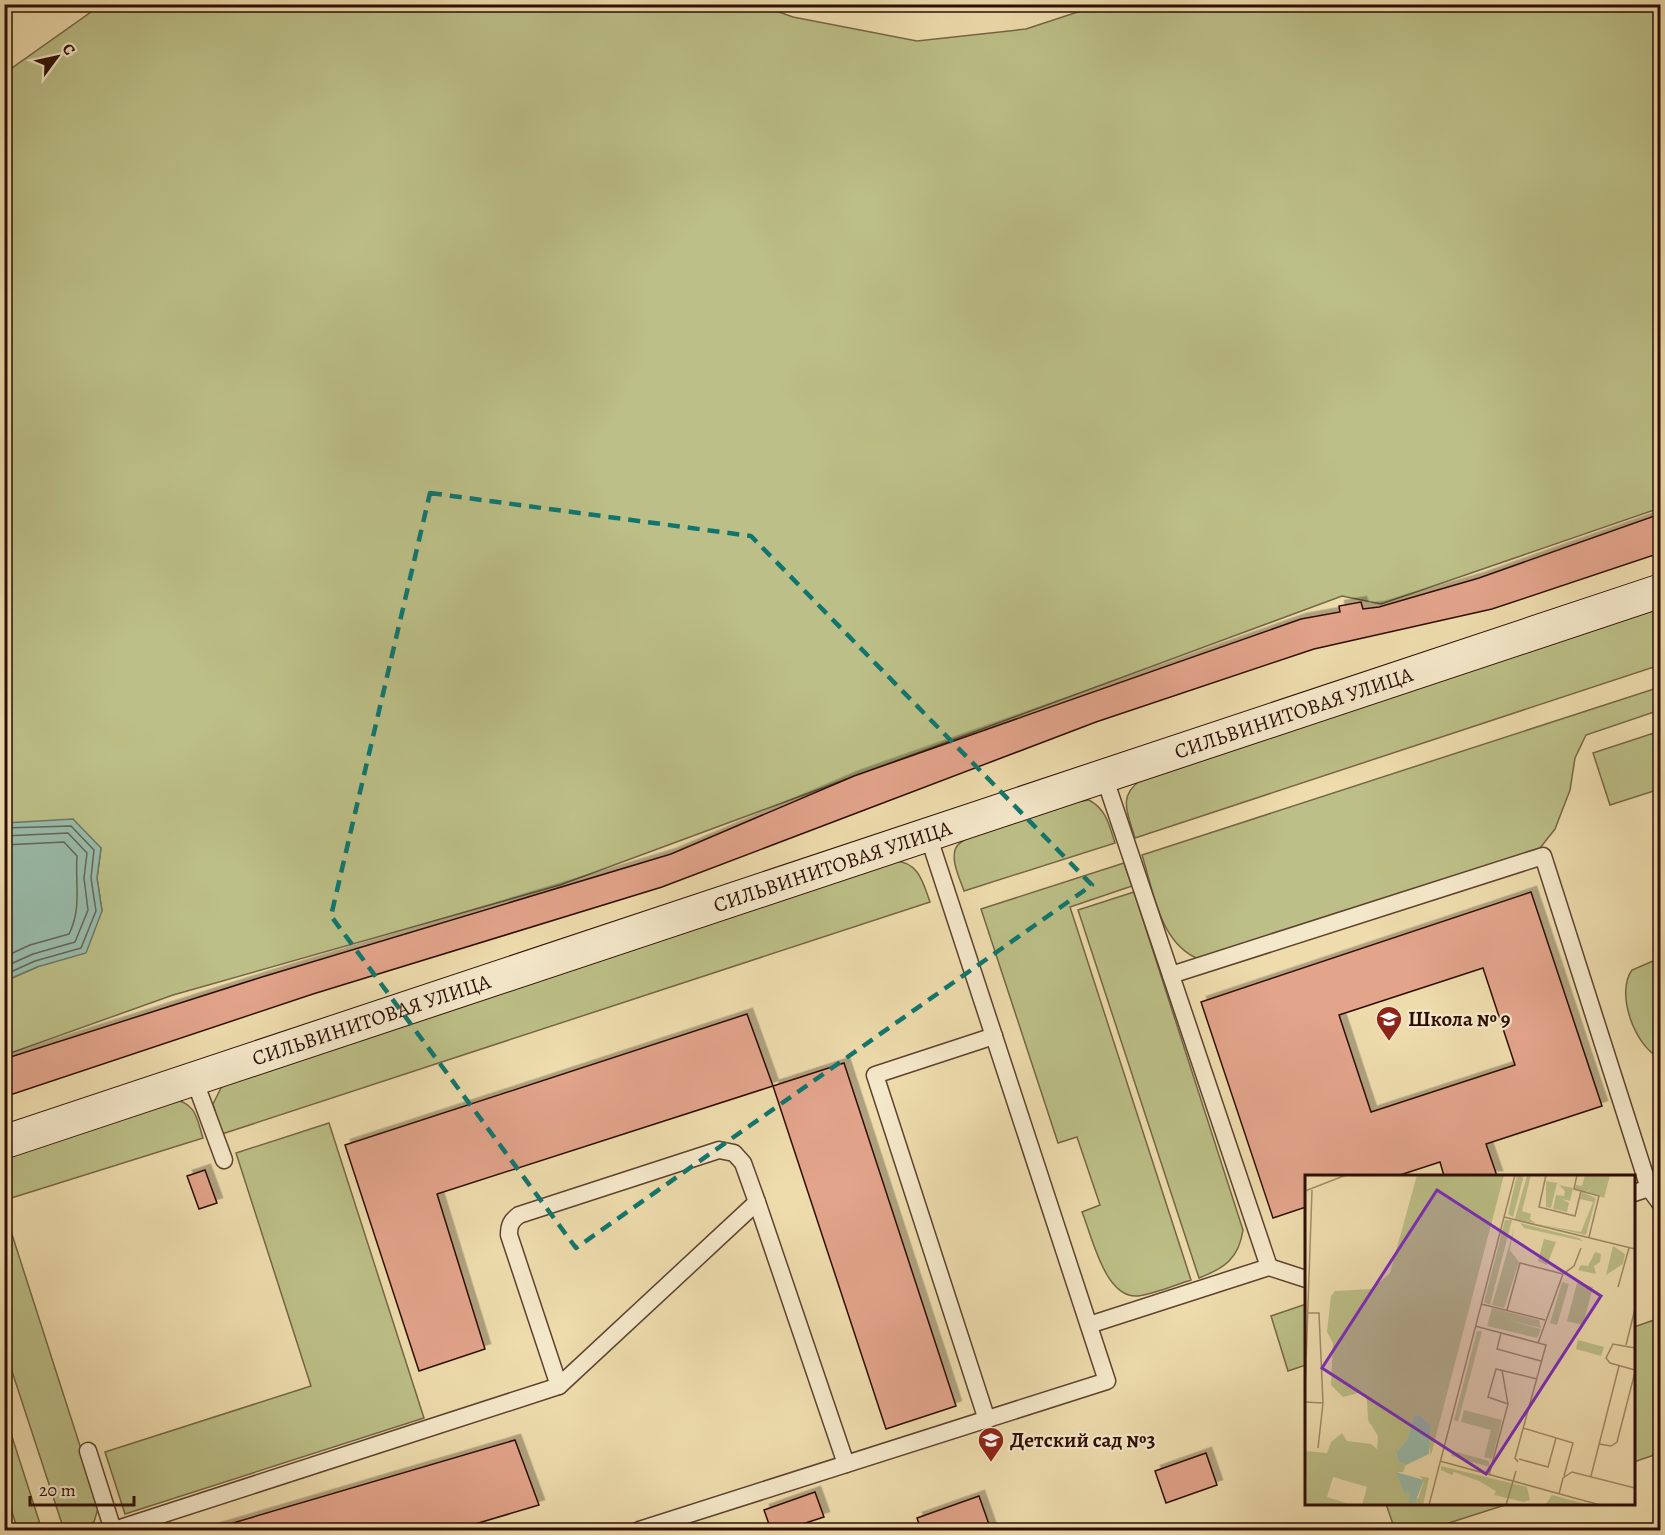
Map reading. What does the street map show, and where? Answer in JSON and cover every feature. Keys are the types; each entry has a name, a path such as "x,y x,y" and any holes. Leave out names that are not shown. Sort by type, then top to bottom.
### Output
{"street":[{"name":"СИЛЬВИНИТОВАЯ УЛИЦА","path":"4,1142 1660,591"}],"lane":[{"path":"1104,776 1269,1267"},
{"path":"639,1530 1107,1381 928,835"},
{"path":"1171,975 1543,856 1641,1191 1660,1203"},
{"path":"987,1420 875,1075 994,1036"},
{"path":"194,1079 224,1160"},
{"path":"559,1386 508,1235 509,1226 513,1220 519,1215 719,1150 734,1153 743,1163 846,1464"},
{"path":"88,1451 113,1530 559,1386 757,1202"},
{"path":"1089,1325 1269,1267 1305,1279"}],"highlighted area":[{"path":"430,493 751,536 1092,885 576,1248 331,916"}],"green space":[{"path":"1102,4 1660,5 1660,508 1381,604 1342,596 560,885 173,995 5,1055 5,981 37,967 102,911 97,878 101,848 8,821 5,823 4,375 8,367 4,363 5,73 101,5 759,5 793,17 917,41 1026,29"},
{"path":"1660,608 1660,665 1135,838 1126,806 1129,792 1141,780"},
{"path":"1660,687 1660,710 1586,735 1575,758 1570,790 1555,829 1540,848 1201,960 1187,953 1167,930 1155,901 1142,855"},
{"path":"1660,731 1660,789 1610,805 1593,753"},
{"path":"1089,800 1104,813 1115,843 964,891 954,856 957,846 964,840 1012,821"},
{"path":"895,861 903,862 915,869 930,902 222,1134 213,1104 222,1086"},
{"path":"1124,863 1132,886 1070,907 1191,1280 1138,1296 1127,1294 1117,1288 1108,1277 1095,1250 1082,1212 1100,1205 1077,1137 1058,1143 981,909"},
{"path":"1134,892 1243,1230 1238,1248 1229,1261 1199,1278 1078,910"},
{"path":"1660,958 1660,1058 1643,1043 1636,1031 1630,1019 1626,992 1627,980 1632,970"},
{"path":"172,1098 191,1108 197,1118 203,1138 5,1200 4,1153"},
{"path":"329,1123 424,1418 125,1514 105,1452 311,1386 236,1153"},
{"path":"8,1222 99,1505 94,1522 76,1530 64,1530 5,1350 4,1223"},
{"path":"1305,1304 1305,1365 1288,1371 1271,1316"},
{"path":"1654,1320 1660,1340 1660,1453 1635,1462 1635,1327"},
{"path":"4,1415 42,1530 18,1530 5,1492"},
{"path":"1386,1505 1505,1505 1427,1530 1395,1530"}],"water":[{"path":"73,819 101,848 97,878 102,911 86,953 37,967 5,981 5,823"}],"building":[{"path":"1660,514 1660,553 1492,609 1314,649 1096,722 662,887 313,994 4,1097 4,1059 262,977 671,854 854,776 1301,619 1340,612 1339,606 1361,602 1363,609 1379,607 1479,578"},
{"path":"1531,892 1602,1106 1486,1144 1497,1175 1444,1175 1440,1162 1400,1175 1305,1175 1305,1207 1273,1218 1201,1002","holes":["1483,968 1515,1065 1371,1112 1339,1015"]},
{"path":"747,1014 773,1086 437,1194 485,1349 419,1371 345,1145"},
{"path":"844,1063 956,1406 886,1429 773,1086"},
{"path":"205,1170 217,1203 199,1209 187,1176"},
{"path":"515,1440 539,1505 455,1530 209,1530"},
{"path":"1206,1453 1217,1485 1166,1503 1155,1471"},
{"path":"815,1492 824,1517 784,1530 771,1530 764,1510"},
{"path":"979,1496 991,1530 921,1530 917,1518"}],"place":[{"name":"Школа № 9","path":"1389,1042"},
{"name":"Детский сад №3","path":"991,1463"}]}
